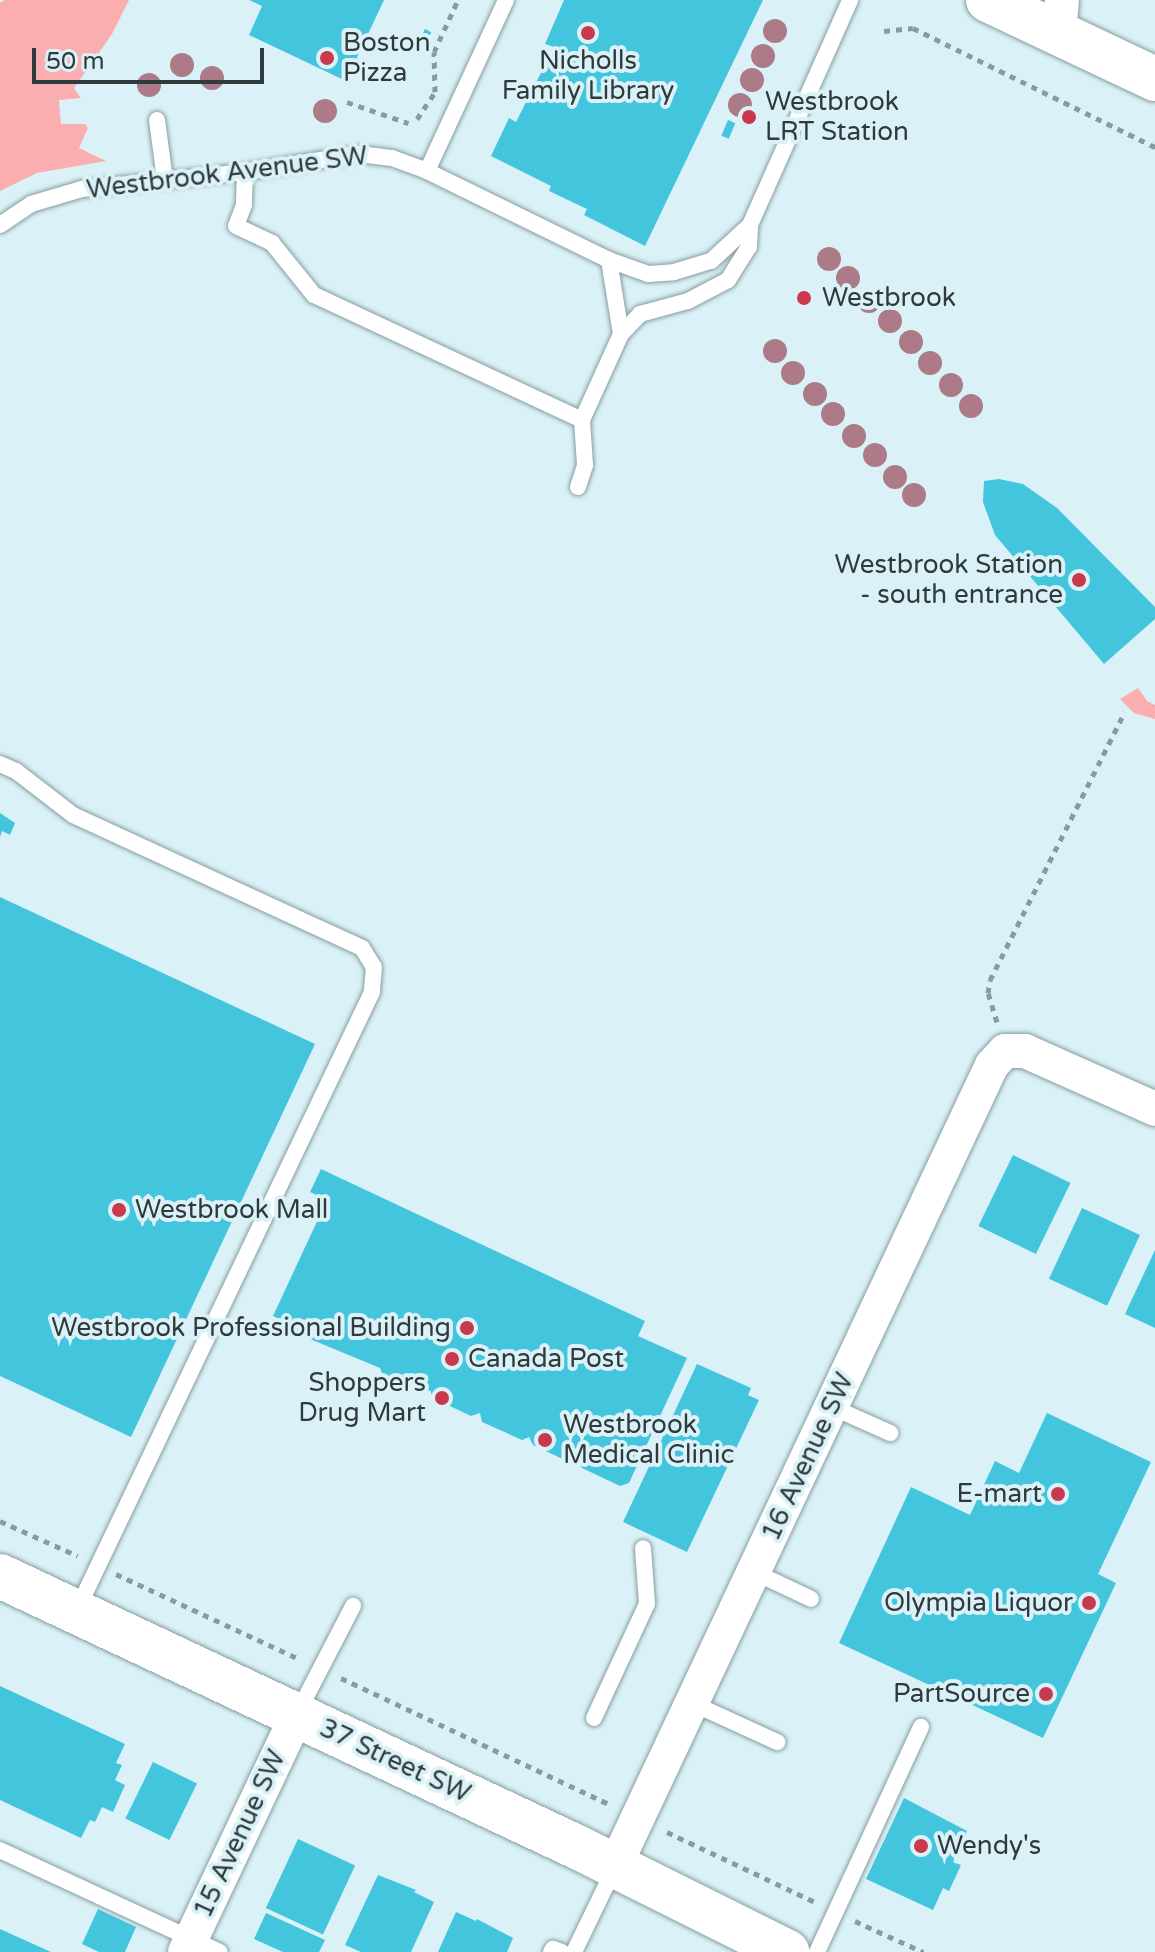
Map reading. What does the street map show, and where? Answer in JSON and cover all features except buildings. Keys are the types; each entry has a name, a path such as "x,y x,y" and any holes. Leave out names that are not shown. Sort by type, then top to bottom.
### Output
{"main road":[{"path":"995,1 1061,17 1155,79"},
{"name":"37 Street SW","path":"0,1576 615,1866 735,1933 788,1952"}],"street":[{"path":"1005,1051 1025,1051 1046,1058 1155,1109"},
{"name":"16 Avenue SW","path":"615,1866 978,1091 992,1065 1005,1051"},
{"name":"15 Avenue SW","path":"198,1948 297,1715"}],"lane":[{"path":"427,171 506,0"},
{"name":"Westbrook Avenue SW","path":"0,225 31,204 65,193 245,172 359,154 392,158 427,171 609,260 648,274 674,272 711,261 750,225 850,0"},
{"path":"157,120 165,180"},
{"path":"245,172 244,205 236,226 272,243 314,295 582,420"},
{"path":"578,487 585,465 582,420 621,334 640,314 688,301 728,280 749,247 750,225"},
{"path":"609,260 621,334"},
{"path":"0,764 16,771 73,815 362,948 374,967 372,992 366,1005 76,1612"},
{"path":"832,1407 890,1433"},
{"path":"594,1718 647,1604 643,1548"},
{"path":"754,1572 811,1599"},
{"path":"297,1715 353,1606"},
{"path":"692,1703 777,1742"},
{"path":"817,1952 921,1727"},
{"path":"0,1850 198,1948"},
{"path":"574,1952 615,1866"},
{"path":"551,1952 553,1949 562,1952"}],"path":[{"path":"417,119 435,92 434,52 458,0"},
{"path":"884,31 913,28 1155,147"},
{"path":"347,102 408,123"},
{"path":"1005,1051 988,993 990,980 1125,712"},
{"path":"0,1521 923,1952"}],"shaded area":[{"path":"4,0 129,0 112,34 74,88 81,98 59,100 61,124 85,124 88,128 79,148 106,161 37,173 0,191 0,3"},
{"path":"1138,688 1147,701 1155,705 1155,719 1134,713 1120,699"}],"place":[{"name":"Nicholls Family Library","path":"588,33"},
{"name":"Boston Pizza","path":"327,58"},
{"name":"Westbrook LRT Station","path":"749,117"},
{"name":"Westbrook","path":"804,298"},
{"name":"Westbrook Station - south entrance","path":"1079,580"},
{"name":"Westbrook Mall","path":"119,1210"},
{"name":"Westbrook Professional Building","path":"467,1328"},
{"name":"Canada Post","path":"452,1359"},
{"name":"Shoppers Drug Mart","path":"442,1398"},
{"name":"Westbrook Medical Clinic","path":"545,1440"},
{"name":"E-mart","path":"1058,1494"},
{"name":"Olympia Liquor","path":"1089,1603"},
{"name":"PartSource","path":"1046,1694"},
{"name":"Wendy's","path":"921,1846"}]}
